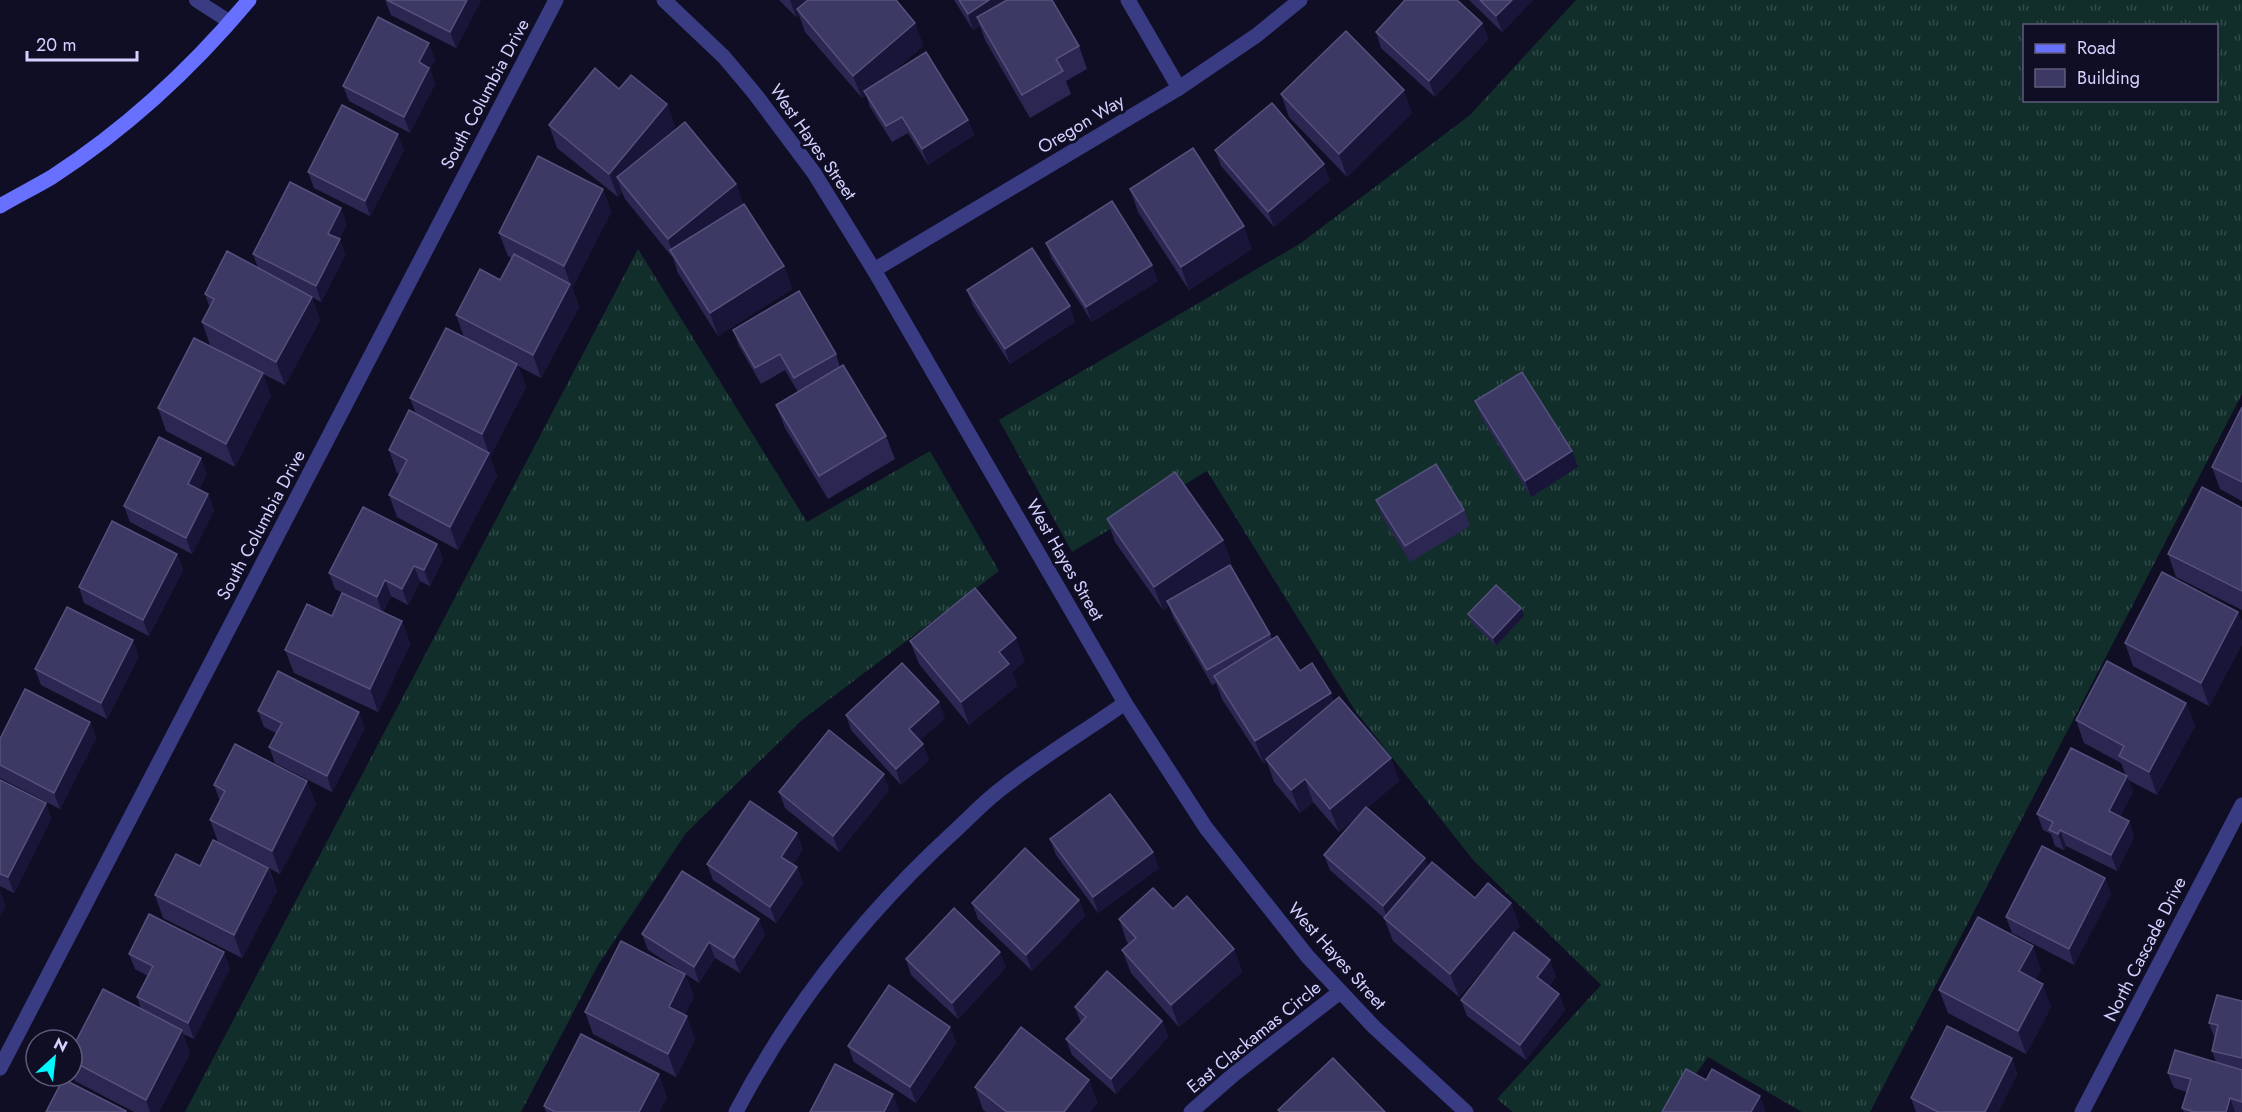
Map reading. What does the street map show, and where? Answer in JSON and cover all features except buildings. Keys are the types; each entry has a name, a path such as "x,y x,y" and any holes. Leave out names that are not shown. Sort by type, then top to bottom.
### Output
{"main road":[{"path":"0,206 52,177 123,125 191,65 249,0"}],"street":[{"name":"South Columbia Drive","path":"0,1068 556,0"},
{"name":"West Hayes Street","path":"664,0 724,57 762,102 814,173 874,270 1125,703 1206,828 1267,907 1340,992 1374,1027 1466,1112"},
{"path":"1128,0 1179,88"},
{"name":"Oregon Way","path":"874,270 1179,88 1257,35 1300,0"},
{"path":"736,1112 757,1072 802,1002 855,935 920,863 1000,789 1125,703"},
{"name":"North Cascade Drive","path":"2082,1112 2242,805"},
{"name":"East Clackamas Circle","path":"1191,1112 1233,1075 1340,992"}],"lane":[{"path":"196,0 231,22"}],"green space":[{"path":"1576,0 2242,0 2242,394 1870,1112 1802,1112 1708,1057 1669,1112 1513,1112 1497,1099 1601,985 1474,861 1356,712 1207,471 1072,552 999,420 1301,243 1470,115"},
{"path":"638,249 807,522 930,451 999,571 802,720 686,833 598,965 521,1112 185,1112"}]}
